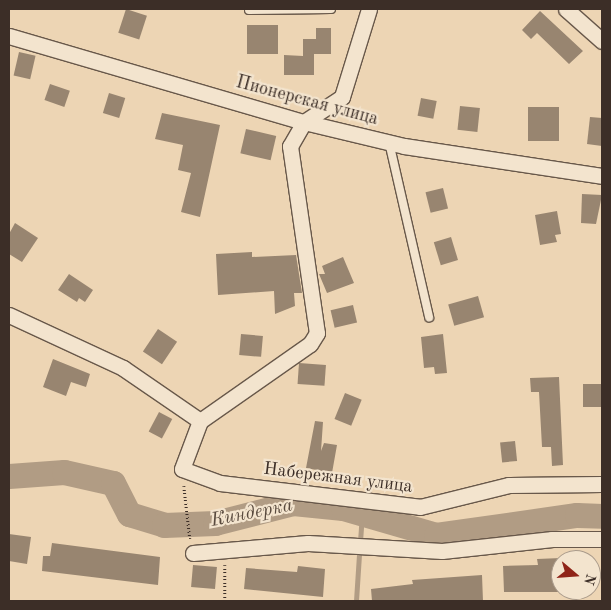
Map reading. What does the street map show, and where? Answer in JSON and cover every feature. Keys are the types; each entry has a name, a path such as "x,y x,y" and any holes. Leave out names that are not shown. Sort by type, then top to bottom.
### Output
{"street":[{"path":"182,469 200,421 310,344 317,333 290,146 304,122 342,97 369,9"},
{"path":"566,9 602,41"},
{"name":"Пионерская улица","path":"9,36 304,122 389,142 602,176"},
{"path":"9,315 123,368 200,421"},
{"name":"Набережная улица","path":"182,469 220,483 420,507 509,485 602,484"},
{"path":"193,553 225,548 308,543 442,551 552,539 602,539"}],"lane":[{"path":"249,10 331,9"},
{"path":"389,142 429,317"}],"path":[{"path":"182,469 187,510 187,528"},
{"path":"225,548 226,601"}],"building":[{"path":"126,9 147,16 139,40 118,33"},
{"path":"540,11 583,51 569,64 537,33 531,39 522,30"},
{"path":"247,25 278,25 278,54 247,54"},
{"path":"316,28 331,28 331,54 314,54 314,75 284,75 284,55 303,56 303,39 316,39"},
{"path":"19,52 36,56 30,79 14,75"},
{"path":"50,84 70,91 64,107 44,100"},
{"path":"109,93 125,98 119,118 103,113"},
{"path":"421,98 437,101 433,119 418,116"},
{"path":"460,106 480,108 477,132 457,130"},
{"path":"528,107 559,107 559,141 528,141"},
{"path":"162,113 220,125 200,217 181,212 191,173 178,170 183,145 155,139"},
{"path":"590,117 602,118 602,146 587,144"},
{"path":"246,129 276,136 271,160 240,153"},
{"path":"443,188 448,208 431,213 426,192"},
{"path":"582,194 602,195 596,224 581,223"},
{"path":"557,211 561,234 555,235 557,242 540,245 535,215"},
{"path":"15,223 38,238 22,262 9,254 9,234"},
{"path":"451,237 458,260 441,265 434,242"},
{"path":"252,252 252,257 296,255 302,293 294,293 295,306 275,314 274,291 218,295 216,254"},
{"path":"343,257 354,283 327,293 319,274 325,274 322,266"},
{"path":"69,274 93,290 85,302 79,298 77,302 58,290"},
{"path":"478,296 484,317 454,326 448,305"},
{"path":"353,305 357,323 335,328 331,310"},
{"path":"158,329 177,342 162,364 143,351"},
{"path":"241,334 263,336 261,357 239,355"},
{"path":"443,334 447,373 435,374 434,367 424,368 421,337"},
{"path":"53,359 90,374 86,387 71,382 66,396 43,387"},
{"path":"299,363 326,365 324,386 298,384"},
{"path":"559,377 563,465 552,466 551,447 542,447 539,392 531,392 530,378"},
{"path":"583,384 602,384 602,407 583,407"},
{"path":"345,393 362,400 351,426 335,419"},
{"path":"159,412 172,419 162,438 149,431"},
{"path":"315,421 323,422 321,451 324,443 337,445 332,473 306,468"},
{"path":"515,441 517,461 502,462 500,443"},
{"path":"9,534 31,537 27,564 9,561"},
{"path":"52,543 160,557 158,585 42,571 43,556 50,556"},
{"path":"551,558 551,592 504,592 503,566 538,565 537,559"},
{"path":"193,565 217,567 215,589 191,587"},
{"path":"298,566 325,569 323,597 244,589 246,568 297,572"},
{"path":"482,575 483,601 372,601 371,589 413,584 412,580"}],"waterway":[{"name":"Киндерка","path":"9,476 64,472 113,483 129,514 164,525 215,523 293,503 343,508 436,535 577,515 602,516"},
{"path":"360,542 362,514"},
{"path":"356,601 359,554"}]}
